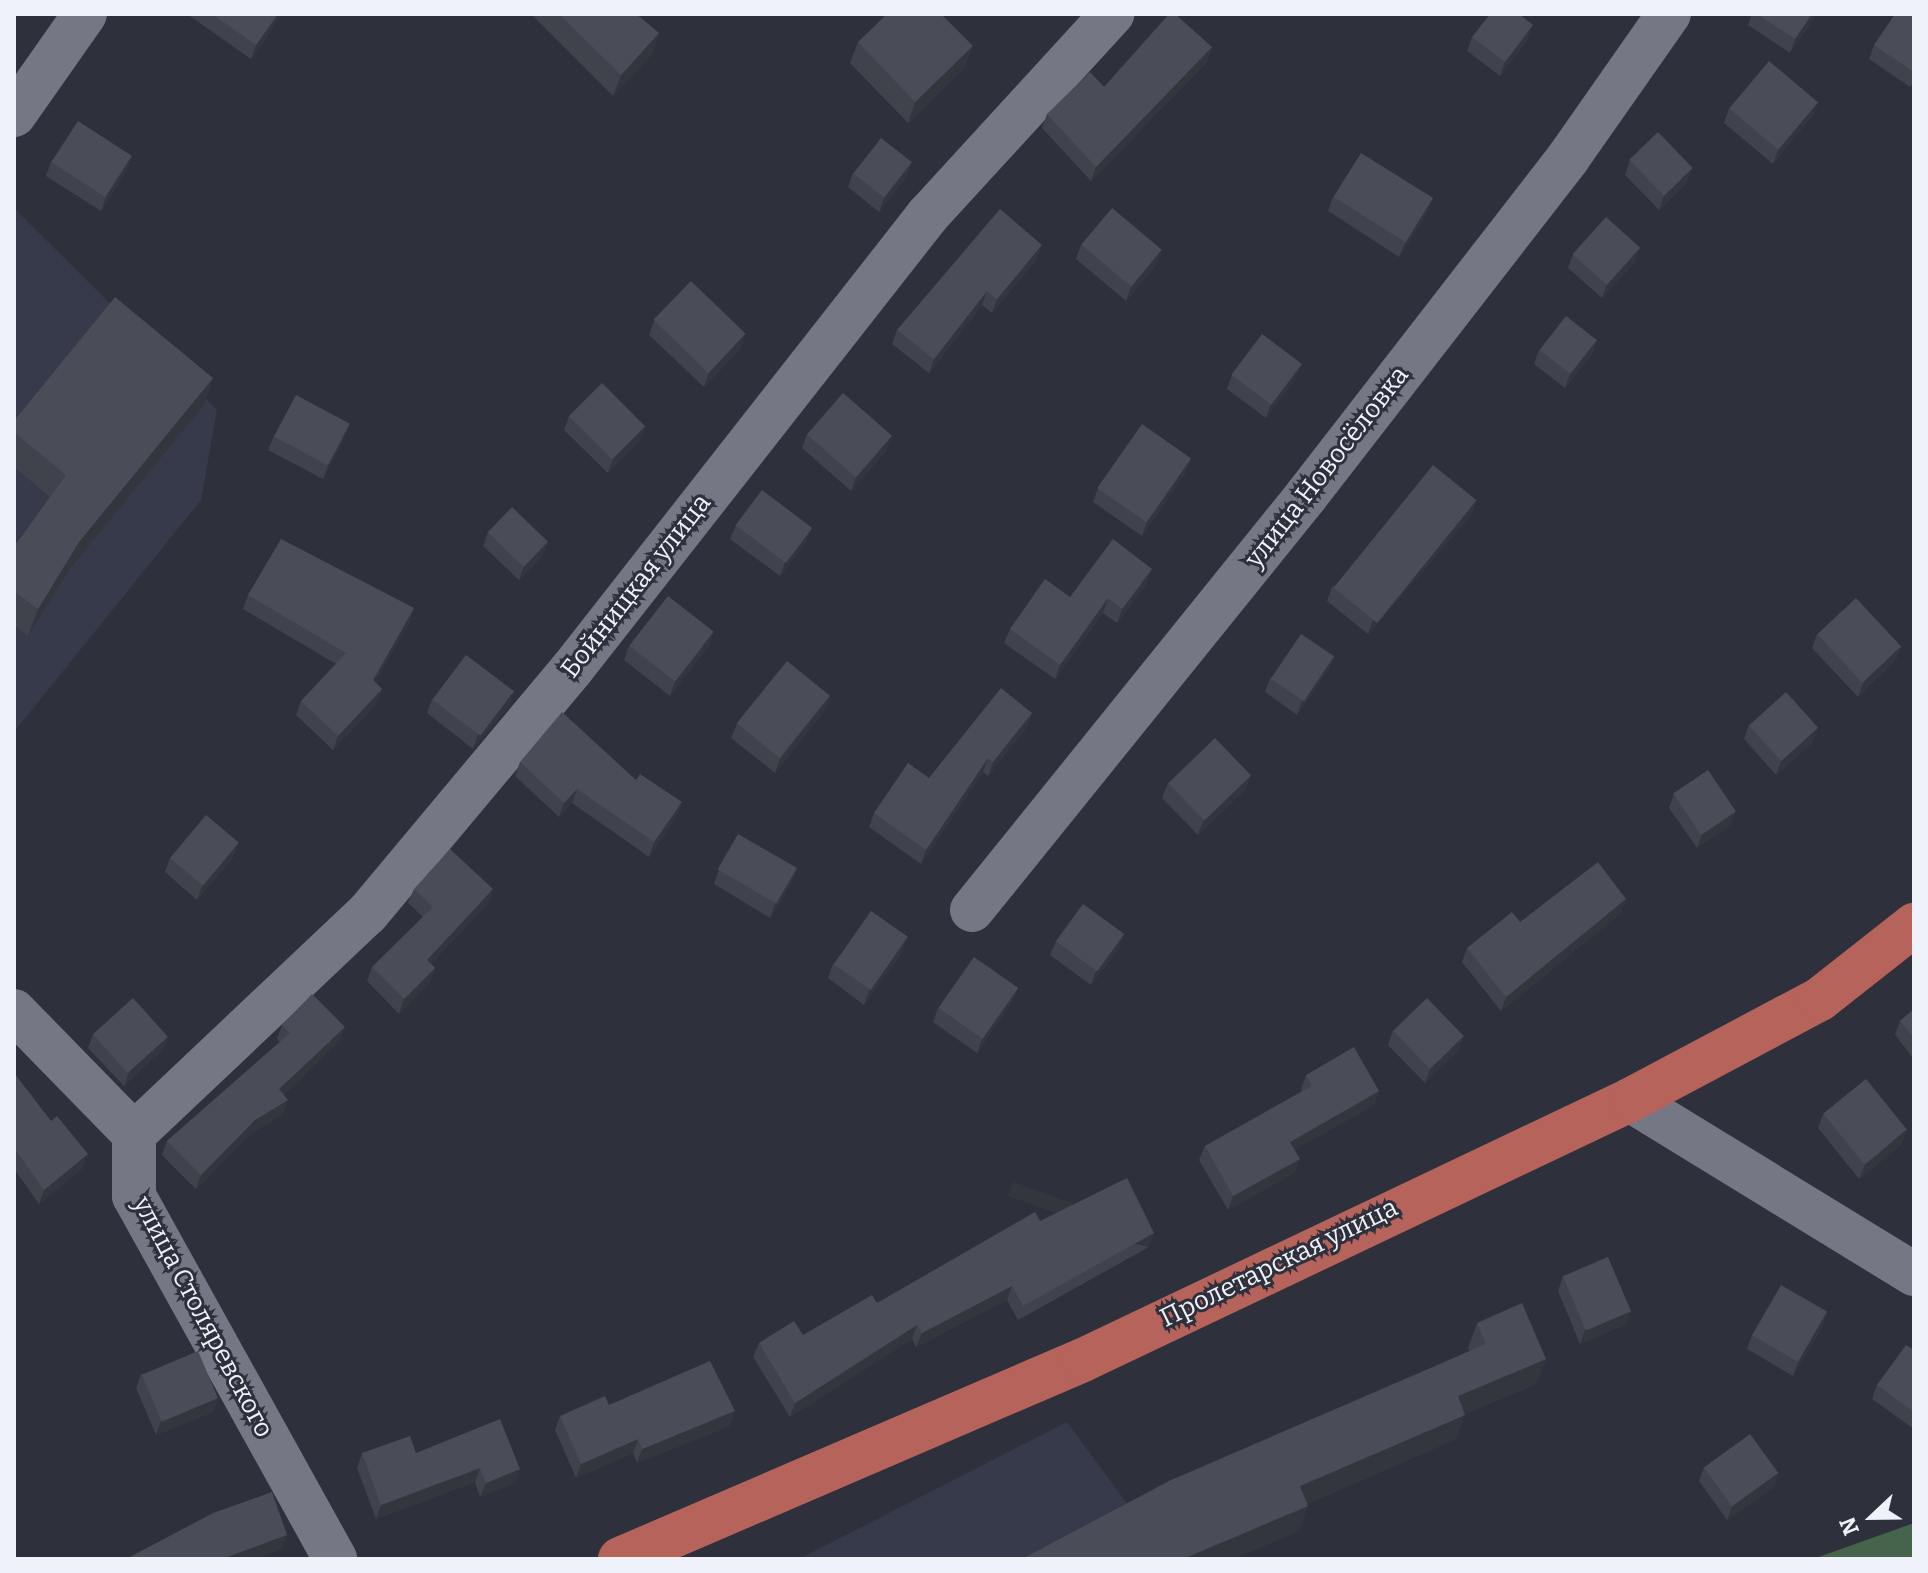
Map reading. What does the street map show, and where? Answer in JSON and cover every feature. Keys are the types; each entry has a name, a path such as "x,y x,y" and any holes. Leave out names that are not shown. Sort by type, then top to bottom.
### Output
{"main road":[{"name":"Пролетарская улица","path":"620,1559 1083,1360 1630,1100 1820,999 1914,925"}],"street":[{"path":"14,115 85,14"},
{"name":"Бойницкая улица","path":"134,1134 367,914 572,669 928,215 1112,14"},
{"name":"улица Новосёловка","path":"972,910 1316,484 1568,158 1669,14"},
{"path":"14,1011 134,1134"},
{"path":"1630,1100 1914,1274"},
{"name":"улица Столяревского","path":"134,1134 134,1196 335,1559"}],"shaded area":[{"path":"14,208 217,410 201,500 14,732"},
{"path":"1067,1422 1168,1559 799,1559"}],"green space":[{"path":"1914,1523 1914,1559 1813,1559"}],"building":[{"path":"212,14 278,14 256,45"},
{"path":"559,14 636,14 659,33 621,75"},
{"path":"887,14 941,14 973,46 915,102 858,42"},
{"path":"1169,14 1175,14 1212,47 1096,167 1047,114 1090,72 1104,87"},
{"path":"1490,14 1519,14 1533,25 1505,62 1472,37"},
{"path":"1757,14 1812,14 1795,39"},
{"path":"1895,14 1914,14 1914,72 1874,45"},
{"path":"1769,61 1818,102 1778,150 1729,108"},
{"path":"78,121 132,156 105,197 51,162"},
{"path":"1658,132 1693,168 1664,196 1629,160"},
{"path":"881,138 912,162 884,197 853,173"},
{"path":"1361,153 1433,198 1406,242 1333,197"},
{"path":"1112,208 1162,250 1131,287 1081,245"},
{"path":"1000,209 1042,245 997,299 987,291 934,359 897,330"},
{"path":"1606,217 1640,248 1607,285 1573,254"},
{"path":"691,281 746,334 708,373 653,320"},
{"path":"115,297 213,378 79,542 38,609 14,591 14,541 17,543 66,475 14,432 14,421"},
{"path":"1566,316 1597,340 1570,374 1540,350"},
{"path":"1262,334 1302,364 1271,405 1231,375"},
{"path":"602,383 645,426 612,459 569,416"},
{"path":"843,393 892,436 856,477 807,435"},
{"path":"296,395 350,424 328,465 274,436"},
{"path":"1142,424 1191,458 1146,522 1097,488"},
{"path":"1433,465 1477,500 1377,623 1334,588"},
{"path":"762,490 812,528 786,563 736,525"},
{"path":"512,507 548,542 524,567 488,532"},
{"path":"281,539 414,608 373,680 382,689 338,736 301,701 346,653 248,595"},
{"path":"1113,539 1152,569 1122,609 1108,598 1060,665 1010,629 1045,579 1070,597"},
{"path":"668,596 714,632 675,681 629,646"},
{"path":"1856,598 1901,646 1862,682 1817,634"},
{"path":"1301,634 1334,656 1304,701 1271,679"},
{"path":"466,655 514,691 480,736 432,700"},
{"path":"787,661 830,696 779,758 737,723"},
{"path":"1001,688 1032,713 993,762 988,758 926,850 874,813 908,763 929,778"},
{"path":"1786,692 1818,728 1781,761 1749,725"},
{"path":"562,712 636,780 640,774 682,802 654,842 577,789 564,803 520,762"},
{"path":"1215,738 1251,775 1204,821 1168,783"},
{"path":"1708,770 1736,811 1701,835 1673,793"},
{"path":"206,815 239,843 203,886 170,858"},
{"path":"738,834 797,868 776,904 718,870"},
{"path":"450,849 493,889 427,960 435,968 404,999 372,967 433,907 414,889"},
{"path":"1598,862 1626,899 1506,997 1467,948 1512,912 1520,922"},
{"path":"1083,904 1124,934 1097,971 1056,941"},
{"path":"871,911 908,937 871,990 834,964"},
{"path":"974,957 1018,988 983,1039 938,1008"},
{"path":"312,994 345,1027 279,1089 288,1100 255,1120 201,1175 167,1141 290,1033 282,1025"},
{"path":"133,998 168,1037 128,1073 93,1034"},
{"path":"1427,998 1464,1036 1430,1069 1393,1031"},
{"path":"1914,1009 1914,1038 1900,1021"},
{"path":"1354,1047 1379,1091 1290,1142 1300,1159 1233,1196 1205,1146 1312,1086 1306,1075"},
{"path":"14,1073 51,1121 57,1116 88,1154 44,1190 14,1148"},
{"path":"1866,1079 1907,1130 1864,1164 1823,1114"},
{"path":"1127,1178 1154,1233 1023,1306 1012,1286 922,1333 917,1325 795,1403 759,1343 794,1321 803,1335 872,1295 877,1303 1035,1212 1040,1221"},
{"path":"1608,1257 1631,1311 1586,1330 1563,1276"},
{"path":"1781,1285 1827,1312 1798,1362 1752,1335"},
{"path":"1522,1303 1546,1359 1458,1396 1465,1415 1300,1486 1308,1506 1185,1559 1022,1559 1169,1481 1486,1344 1477,1323"},
{"path":"1906,1345 1914,1350 1914,1412 1877,1385"},
{"path":"198,1351 218,1398 162,1422 142,1375"},
{"path":"710,1361 735,1411 642,1449 638,1439 581,1464 560,1416 605,1396 609,1405"},
{"path":"500,1419 520,1469 486,1483 480,1468 381,1505 362,1453 410,1436 416,1453"},
{"path":"1750,1434 1778,1473 1732,1506 1704,1468"},
{"path":"272,1492 287,1535 222,1559 126,1559 213,1513"}]}
